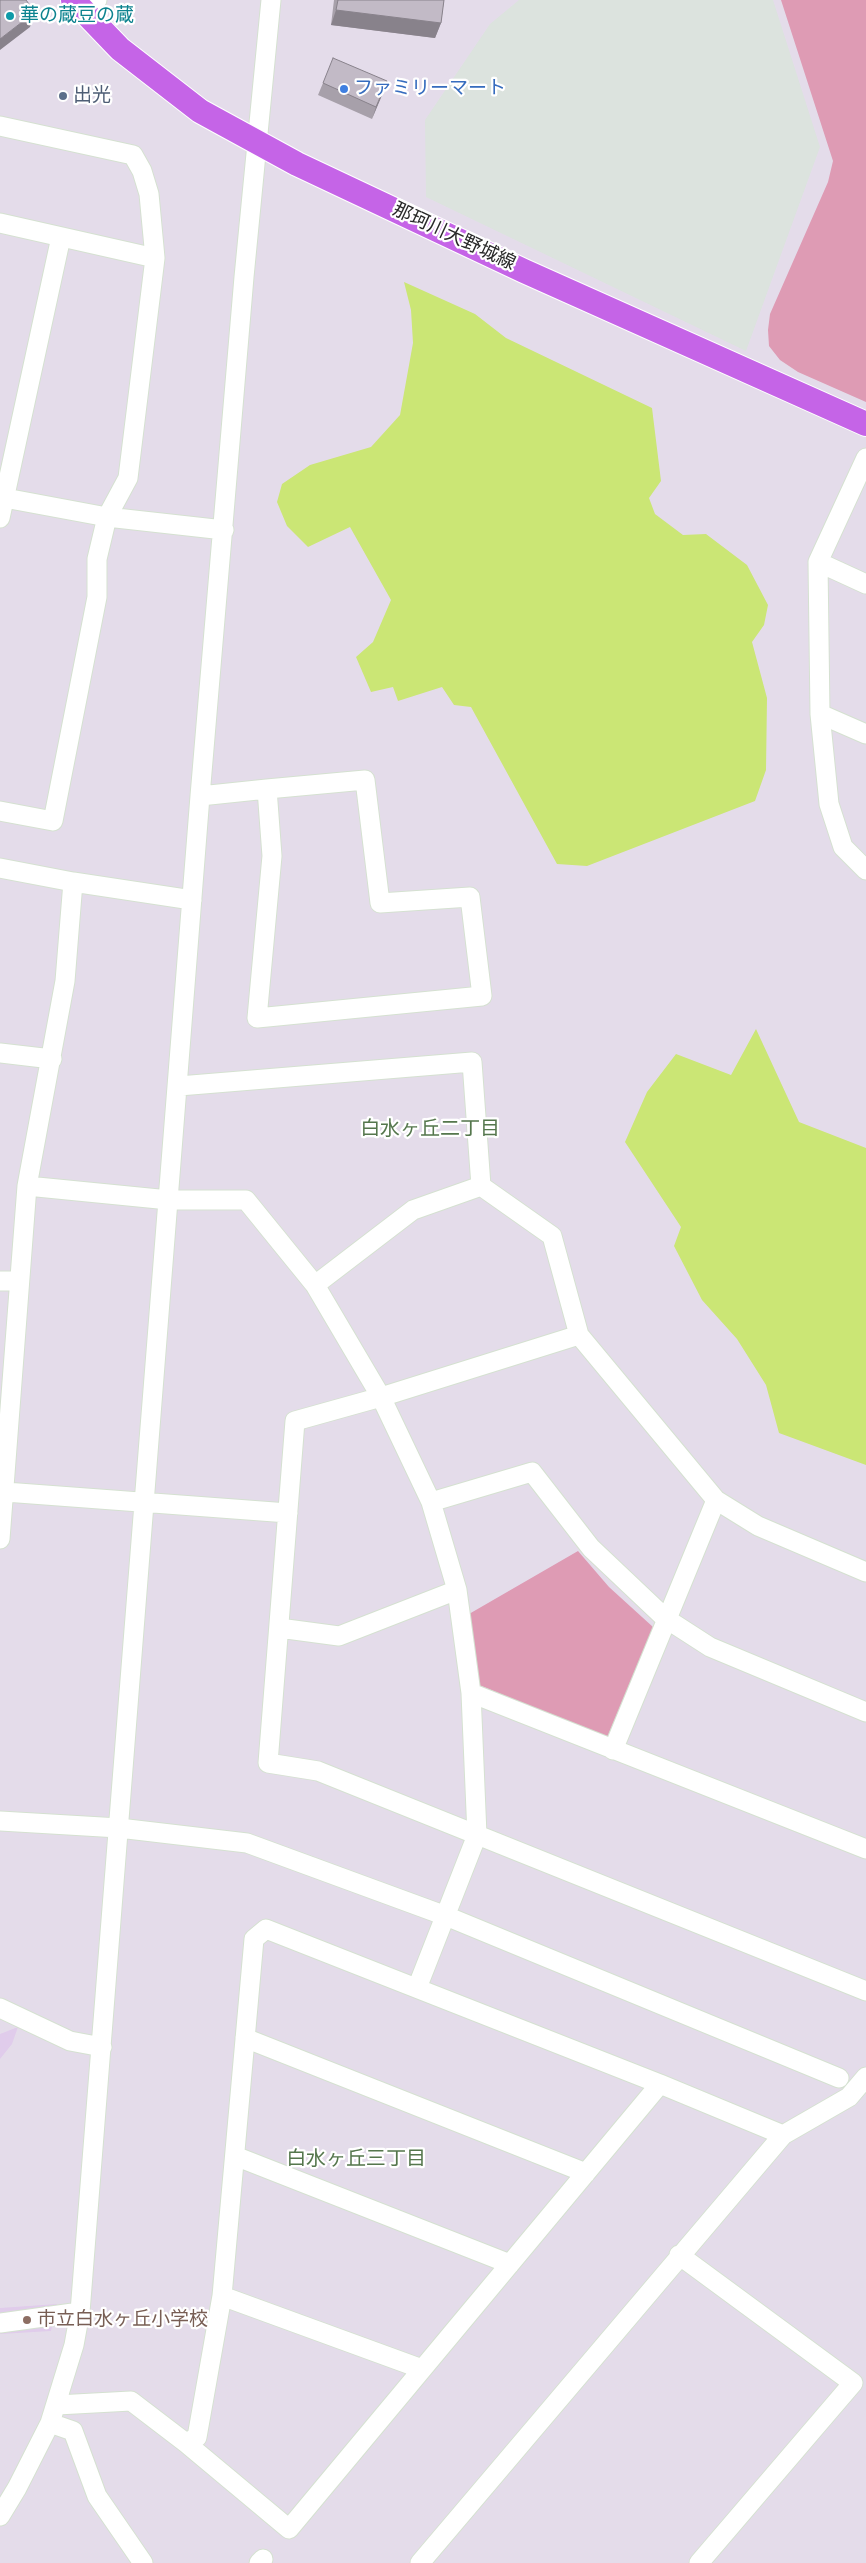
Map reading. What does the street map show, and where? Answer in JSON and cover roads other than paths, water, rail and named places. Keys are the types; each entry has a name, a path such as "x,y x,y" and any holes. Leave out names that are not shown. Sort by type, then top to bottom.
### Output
{"main road":[{"name":"那珂川大野城線","path":"85,5 120,49 184,99 200,111 297,164 524,271 866,424"}],"street":[{"path":"0,2516 18,2488 50,2423 57,2405 80,2312 179,1086 200,796 271,0"},
{"path":"0,126 132,155 142,171 148,194 156,258 128,478 108,517 97,559 97,597 53,821 0,812"},
{"path":"0,223 156,258"},
{"path":"0,518 2,498 61,237"},
{"path":"866,458 818,562 820,714 829,804 843,848 866,870"},
{"path":"2,498 108,517 224,530"},
{"path":"818,562 866,584"},
{"path":"820,714 866,734"},
{"path":"200,796 267,789 366,780 380,902 470,896 482,996 257,1018 272,856 267,789"},
{"path":"0,868 73,882 192,900"},
{"path":"0,1540 27,1186 65,981 73,882"},
{"path":"0,1052 52,1059"},
{"path":"179,1086 472,1062 481,1186"},
{"path":"27,1186 169,1200 246,1200 315,1285 381,1397 431,1502 456,1590 471,1693 477,1835 416,1988"},
{"path":"315,1285 413,1210 481,1186"},
{"path":"481,1186 552,1236 579,1335 716,1500 758,1526 866,1572"},
{"path":"0,1281 19,1282"},
{"path":"579,1335 381,1397 295,1421 268,1763 318,1771 866,1990"},
{"path":"431,1502 532,1472 591,1548 665,1618 710,1646 866,1712"},
{"path":"5,1492 288,1513"},
{"path":"613,1750 665,1618 716,1500"},
{"path":"279,1628 339,1636 456,1590"},
{"path":"471,1693 866,1849"},
{"path":"0,1821 120,1828 247,1843 446,1916 839,2078"},
{"path":"186,2444 197,2437 222,2296 254,1940 266,1930 660,2084 784,2135"},
{"path":"2,2013 70,2041 102,2047"},
{"path":"246,2038 586,2173"},
{"path":"420,2563 679,2255 784,2135 849,2098 866,2077"},
{"path":"57,2405 131,2402 186,2444 289,2529 660,2084"},
{"path":"235,2156 510,2264"},
{"path":"679,2255 859,2388 699,2563"},
{"path":"222,2296 422,2369"},
{"path":"0,2323 80,2312"},
{"path":"50,2423 73,2431 97,2496 143,2563"}],"place":[{"name":"華の蔵豆の蔵","path":"10,16"},
{"name":"ファミリーマート","path":"344,89"},
{"name":"出光","path":"63,96"},
{"name":"市立白水ヶ丘小学校","path":"27,2320"}],"district":[{"name":"白水ヶ丘二丁目","path":"430,1130"},
{"name":"白水ヶ丘三丁目","path":"356,2160"}]}
